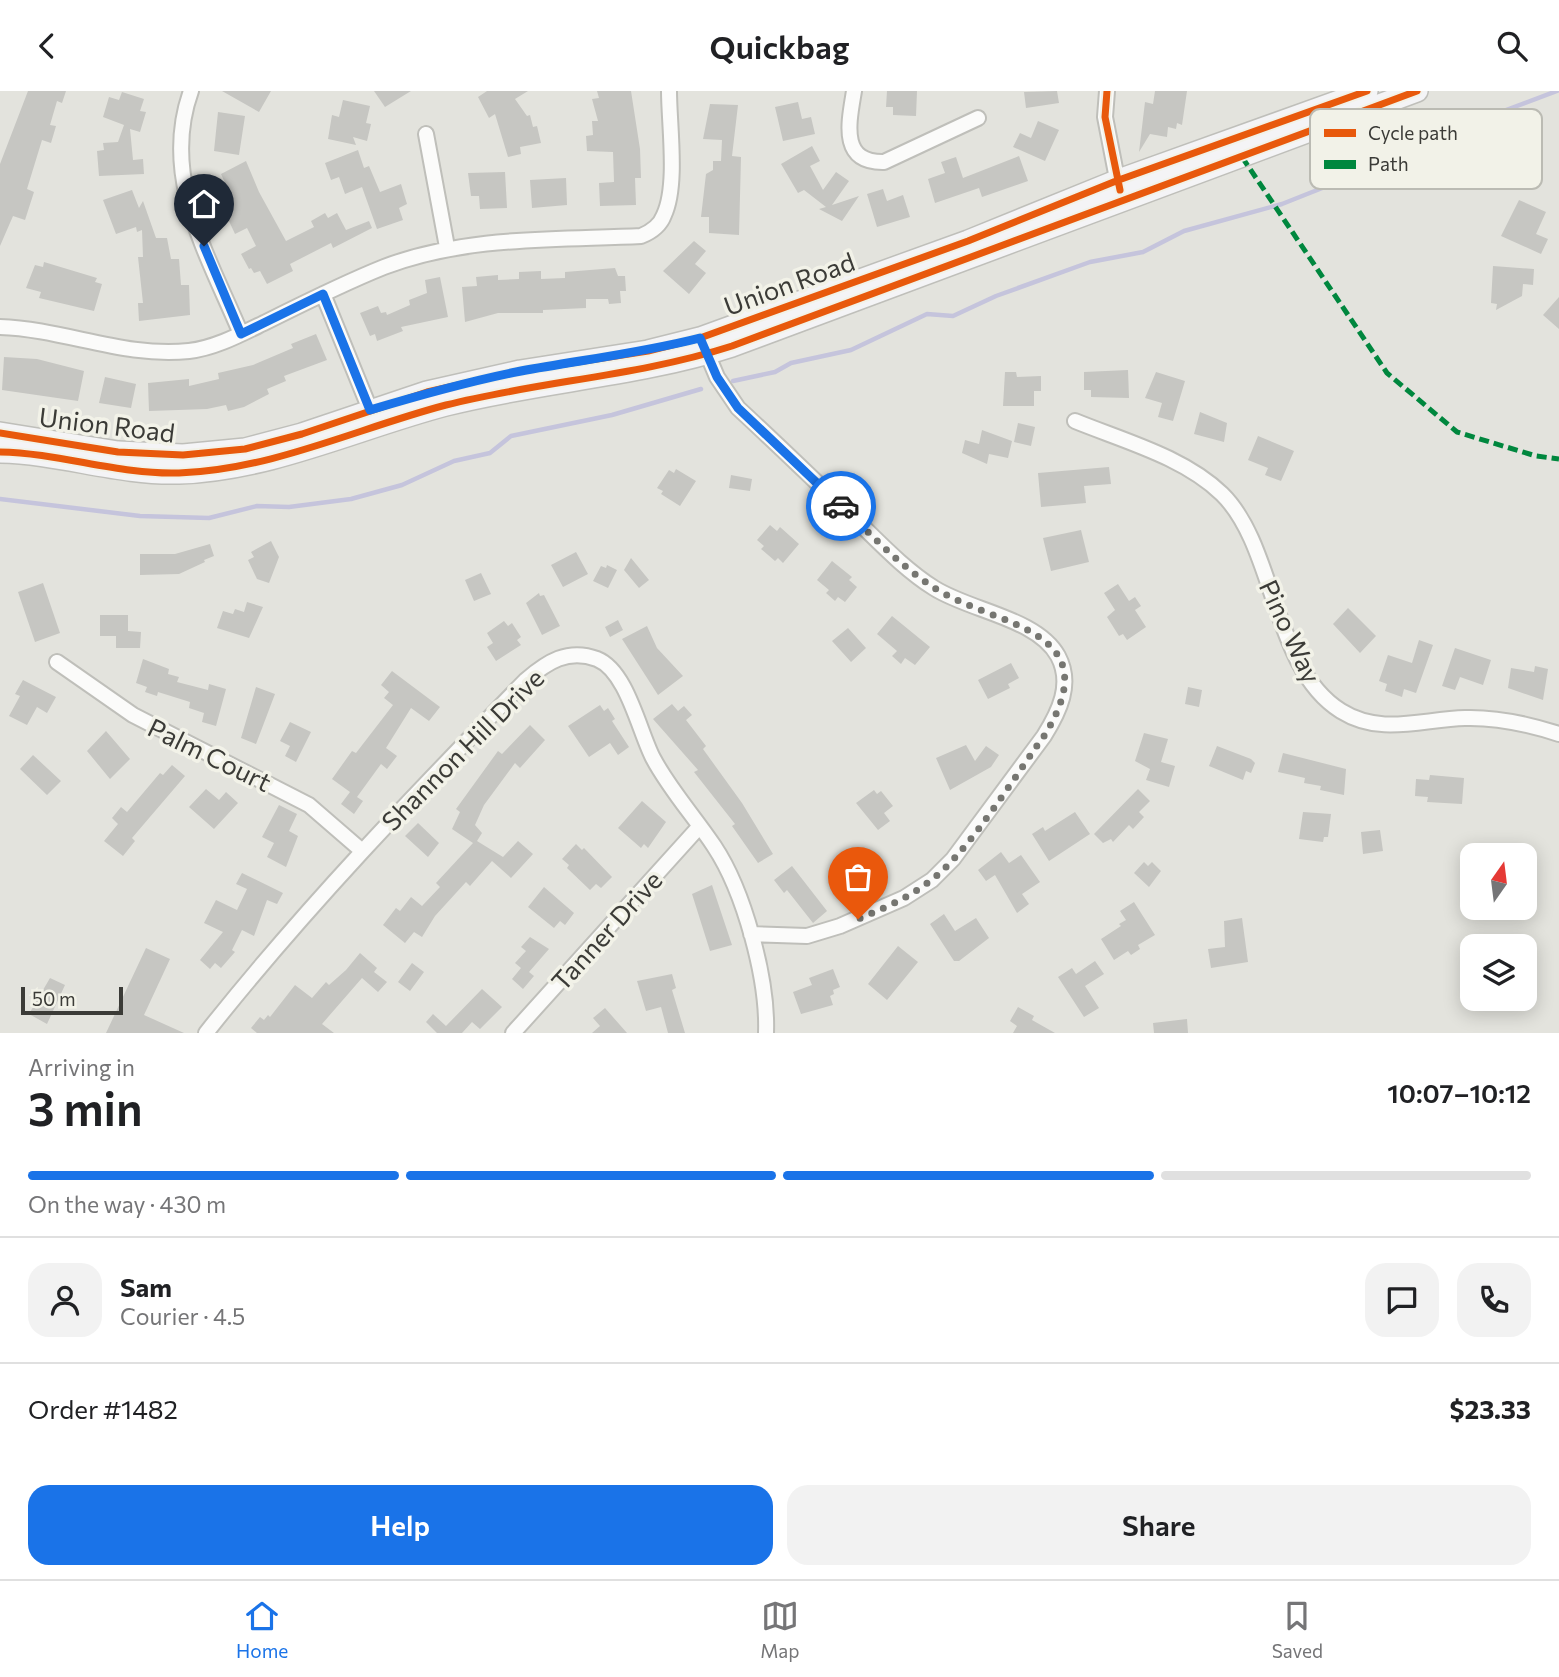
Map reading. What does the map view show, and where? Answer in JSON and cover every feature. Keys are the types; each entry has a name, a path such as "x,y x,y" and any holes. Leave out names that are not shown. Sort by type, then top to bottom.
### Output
{"main road":[{"name":"Union Road","path":"1322,109 1367,91"},
{"name":"Union Road","path":"1363,109 1417,91"},
{"name":"Union Road","path":"1120,190 1310,114"},
{"name":"Union Road","path":"0,452 23,453 112,468 198,472 283,456 427,392 520,371 648,351 704,346 968,241 1310,127"},
{"name":"Union Road","path":"0,433 118,452 183,455 274,443 373,418"}],"street":[{"path":"191,91 181,122 181,176 195,223 241,334"},
{"path":"0,327 35,328 139,352 192,351 241,334 384,267 447,247 641,236 652,231 665,215 670,194 669,91"},
{"path":"854,91 848,130 852,147 862,158 872,162 884,162 978,118"},
{"path":"1107,91 1105,117 1120,190"},
{"path":"426,134 447,247"},
{"path":"323,294 373,418"},
{"path":"704,346 725,391 738,408 900,561 936,589 1035,633 1057,655 1063,668 1065,684 1055,718 1044,736 953,859 932,880 904,898 840,926 807,936 751,934"},
{"name":"Pino Way","path":"1075,421 1180,464 1224,495 1240,515 1283,626 1308,679 1323,697 1340,711 1378,725 1489,718 1559,734"},
{"name":"Shannon Hill Drive","path":"206,1033 251,975 361,850 526,680 544,665 562,656 598,659 613,669 654,759 716,849 751,934 765,997 766,1033"},
{"name":"Palm Court","path":"57,662 133,715 309,805 361,850"},
{"name":"Tanner Drive","path":"513,1033 699,827"}],"building":[{"path":"28,91 66,91 62,103 57,101 50,125 56,126 51,143 42,140 27,189 34,192 25,220 13,216 0,246 0,164"},
{"path":"222,91 271,91 259,112"},
{"path":"374,91 411,91 385,107"},
{"path":"487,91 528,91 515,99 527,116 530,115 533,127 537,126 541,143 520,147 521,154 508,157 495,114 489,118 478,97"},
{"path":"597,91 631,91 640,149 641,178 635,178 636,205 600,206 599,183 614,182 613,152 587,151 586,136 593,135 592,121 598,121 592,99 599,98"},
{"path":"887,91 917,91 916,116 893,115 893,107 886,107"},
{"path":"1057,91 1059,103 1026,108 1024,92"},
{"path":"1155,91 1187,91 1182,125 1177,123 1176,129 1168,127 1167,137 1150,134 1139,152 1145,102 1153,104"},
{"path":"122,92 144,99 140,111 146,112 140,132 130,129 133,160 143,159 144,174 99,176 97,151 104,150 103,143 118,142 124,125 103,117 109,97 119,100"},
{"path":"343,100 370,106 366,123 371,124 367,141 353,137 356,145 328,139 332,115 339,117"},
{"path":"798,102 802,119 811,117 815,134 783,141 775,107"},
{"path":"710,104 738,105 732,156 741,157 739,235 709,233 709,217 701,217 706,174 713,170 713,161 721,161 722,140 703,139"},
{"path":"218,112 245,116 239,155 214,151"},
{"path":"1038,121 1059,130 1045,161 1013,147 1020,133 1031,138"},
{"path":"812,146 820,161 810,166 823,190 836,172 849,181 832,205 859,196 842,221 819,209 826,207 804,190 798,193 781,164"},
{"path":"358,150 364,168 369,166 380,192 401,184 407,204 399,208 403,220 377,229 362,187 345,194 339,177 331,180 325,163"},
{"path":"1019,156 1028,181 982,197 979,188 935,203 928,179 945,173 941,162 956,157 963,178"},
{"path":"246,161 259,192 286,241 314,227 311,221 325,213 328,218 337,213 346,230 369,221 372,228 333,248 331,243 290,264 293,271 267,284 260,271 254,273 249,269 241,254 256,246 247,228 235,234 215,191 226,185 221,174"},
{"path":"505,172 507,208 480,209 479,196 471,196 468,173"},
{"path":"566,178 567,205 532,208 530,180"},
{"path":"883,189 887,201 903,195 910,217 877,227 867,194"},
{"path":"132,190 139,208 143,201 156,238 167,238 171,259 179,259 181,285 189,285 190,315 139,321 138,303 143,303 138,257 143,257 142,230 137,232 136,227 116,234 103,200"},
{"path":"1519,200 1546,212 1536,234 1548,239 1541,254 1501,236"},
{"path":"694,241 706,251 695,264 706,273 689,294 663,271"},
{"path":"44,262 97,278 95,282 102,284 94,311 39,298 41,292 26,288 35,265 43,267"},
{"path":"1493,266 1534,269 1533,285 1523,284 1522,296 1496,310 1497,304 1491,303"},
{"path":"615,268 618,276 625,276 626,291 620,291 621,303 609,304 608,299 586,299 586,308 543,310 543,313 498,313 465,322 462,287 477,286 476,277 498,275 498,280 519,279 519,272 541,271 541,279 565,278 565,272"},
{"path":"440,277 448,317 401,327 403,331 377,341 375,334 370,336 360,313 378,306 381,313 386,312 387,315 410,305 409,300 427,293 425,280"},
{"path":"1559,297 1559,329 1543,315"},
{"path":"316,334 327,360 284,376 286,381 267,389 269,394 244,407 228,411 226,405 207,409 149,411 148,383 189,379 189,386 219,379 218,373 253,365 293,348 291,344"},
{"path":"4,357 37,359 84,371 78,401 2,390"},
{"path":"1128,370 1129,398 1091,397 1091,390 1084,390 1084,372"},
{"path":"1005,372 1016,372 1017,377 1041,376 1041,391 1034,391 1034,406 1003,406"},
{"path":"1156,372 1185,381 1173,421 1158,417 1162,403 1145,398"},
{"path":"105,377 136,384 131,408 99,403"},
{"path":"1200,412 1227,423 1224,442 1194,434"},
{"path":"1018,423 1035,427 1031,446 1014,442"},
{"path":"982,430 1012,441 1008,458 989,454 987,464 962,453 965,440 979,444"},
{"path":"1258,436 1294,451 1281,481 1265,475 1268,468 1248,460"},
{"path":"1109,467 1111,484 1084,486 1086,503 1041,507 1038,473"},
{"path":"676,469 696,481 680,506 661,494 663,491 657,488 669,470 674,473"},
{"path":"731,475 752,479 750,491 729,488"},
{"path":"770,525 777,531 780,527 799,544 783,563 778,558 775,561 761,549 764,546 757,540"},
{"path":"1081,530 1089,562 1051,571 1043,538"},
{"path":"271,541 279,557 269,583 257,579 248,560 254,557 251,552"},
{"path":"210,544 214,556 179,574 140,575 140,554 175,554"},
{"path":"576,552 588,574 563,587 551,565"},
{"path":"631,558 649,580 639,588 624,570"},
{"path":"832,561 852,577 849,580 857,587 845,602 838,597 835,601 826,593 829,590 817,580"},
{"path":"607,565 617,570 608,588 593,581 601,566 606,568"},
{"path":"481,573 491,594 474,601 465,580"},
{"path":"43,583 60,633 35,642 18,592"},
{"path":"1118,584 1129,601 1135,597 1141,606 1135,610 1146,627 1127,640 1123,634 1119,636 1107,617 1115,610 1104,593"},
{"path":"539,593 540,596 544,595 560,626 542,635 526,603"},
{"path":"247,602 263,607 249,638 217,628 223,611 233,614 235,609 244,612"},
{"path":"1348,608 1376,636 1360,653 1333,624"},
{"path":"100,615 128,615 128,631 141,632 140,648 116,648 116,636 100,636"},
{"path":"892,616 930,647 915,665 905,658 901,664 892,656 897,651 877,634"},
{"path":"618,620 623,630 610,637 605,627"},
{"path":"504,621 508,626 512,623 521,637 517,640 521,645 496,661 487,647 493,643 487,633"},
{"path":"647,626 657,648 683,676 658,695 622,639"},
{"path":"848,628 866,648 851,662 832,641"},
{"path":"1419,640 1433,645 1416,693 1404,689 1402,697 1385,691 1387,684 1379,681 1388,655 1412,663"},
{"path":"1455,648 1491,660 1483,685 1460,677 1455,690 1442,686"},
{"path":"143,659 169,669 168,674 179,677 177,682 208,690 209,684 226,689 216,726 202,722 204,713 189,708 190,702 158,692 157,696 145,692 147,687 136,683"},
{"path":"1011,663 1019,678 1008,684 1010,688 988,699 978,680"},
{"path":"1535,666 1548,669 1543,700 1508,688 1511,668 1534,672"},
{"path":"392,671 440,707 429,721 411,708 386,748 397,756 387,769 381,764 357,797 363,801 354,814 341,804 350,792 332,779 352,751 356,753 393,705 384,698 389,692 381,685"},
{"path":"23,680 56,697 47,713 37,707 27,725 9,716 20,696 15,694"},
{"path":"256,687 275,694 256,744 241,738"},
{"path":"1188,687 1202,690 1199,707 1185,704"},
{"path":"672,704 678,711 684,706 692,715 686,720 706,746 703,749 742,803 773,854 758,863 732,826 735,824 694,772 698,770 653,719"},
{"path":"600,705 604,711 608,708 615,719 612,721 629,747 618,755 610,743 589,757 568,726"},
{"path":"290,722 311,732 296,762 285,756 290,746 280,741"},
{"path":"530,725 545,740 520,768 515,763 484,805 475,825 482,833 477,841 503,857 518,841 533,854 511,878 492,861 470,886 466,882 435,916 422,937 414,932 405,943 383,925 396,908 400,911 411,897 422,906 440,887 436,883 473,843 452,829 460,812 456,809 498,751 502,754"},
{"path":"106,731 130,759 110,779 87,751"},
{"path":"1144,733 1168,739 1161,762 1175,766 1169,787 1146,780 1150,769 1135,761"},
{"path":"966,745 975,761 986,746 999,755 991,767 950,790 936,758"},
{"path":"1217,746 1251,759 1255,763 1251,773 1246,771 1243,780 1209,766"},
{"path":"1283,753 1346,769 1344,795 1320,790 1321,786 1304,783 1305,778 1278,772"},
{"path":"33,755 61,781 47,795 20,769"},
{"path":"172,765 185,776 132,838 135,841 123,856 104,841 118,824 112,818 121,807 127,812 160,773 163,775"},
{"path":"1430,775 1464,778 1462,804 1427,802 1428,797 1415,796 1416,779 1429,780"},
{"path":"206,789 219,800 226,792 238,803 214,829 189,807"},
{"path":"1138,789 1150,801 1139,812 1144,817 1133,829 1129,825 1113,842 1111,839 1103,843 1094,834"},
{"path":"874,790 877,794 881,791 893,806 884,813 890,821 878,830 856,803"},
{"path":"642,801 666,822 648,848 644,844 641,848 618,828"},
{"path":"279,805 297,814 289,831 298,836 286,867 267,857 274,843 262,837"},
{"path":"1075,812 1090,834 1049,861 1032,834 1043,827 1045,831"},
{"path":"1303,812 1331,814 1328,837 1324,837 1323,842 1299,839"},
{"path":"418,823 439,843 428,857 405,836"},
{"path":"1380,830 1383,851 1363,854 1361,832"},
{"path":"576,844 582,850 584,848 612,877 601,888 596,884 590,890 567,868 569,865 562,859"},
{"path":"1001,852 1009,863 1021,855 1040,882 1022,894 1029,904 1017,913 995,875 986,881 978,870"},
{"path":"1144,862 1148,866 1152,862 1161,871 1149,887 1134,873"},
{"path":"792,866 827,911 813,923 787,890 784,893 774,880"},
{"path":"242,873 283,893 277,904 267,900 254,936 242,930 232,950 235,952 221,968 215,963 210,969 200,960 223,932 204,923 216,900 237,910 247,889 236,884"},
{"path":"712,885 732,945 710,951 692,894"},
{"path":"544,887 574,913 565,925 560,921 554,928 528,907"},
{"path":"1134,902 1155,935 1138,945 1140,949 1131,955 1128,951 1114,960 1101,939 1121,926 1119,924 1126,920 1120,911"},
{"path":"944,914 955,931 976,918 989,938 959,961 954,961 930,924"},
{"path":"1242,918 1248,962 1211,968 1208,949 1225,947 1224,921"},
{"path":"530,937 549,949 529,972 534,976 523,989 512,979 521,968 515,963 526,951 521,947"},
{"path":"898,946 918,962 887,1000 868,984"},
{"path":"146,948 170,959 144,1015 184,1033 106,1033"},
{"path":"360,953 377,968 374,972 387,982 378,992 362,978 322,1024 334,1033 257,1033 251,1028 260,1017 264,1020 268,1015 270,1017 295,985 312,998 326,982 329,985 346,970"},
{"path":"1095,961 1104,974 1085,986 1099,1008 1084,1017 1058,977 1072,968 1076,974"},
{"path":"412,963 424,972 410,991 398,982"},
{"path":"833,969 840,987 833,990 834,994 830,996 833,1005 801,1014 793,992 812,985 809,978"},
{"path":"672,974 676,988 672,990 685,1033 668,1033 661,1007 646,1011 637,981"},
{"path":"50,978 65,985 47,1024 29,1014"},
{"path":"482,989 502,1007 480,1029 472,1022 462,1033 437,1033 426,1022 433,1014 446,1026"},
{"path":"1018,1007 1034,1016 1032,1020 1055,1033 1013,1033 1017,1026 1010,1021"},
{"path":"605,1008 627,1033 592,1033 600,1026 593,1018"},
{"path":"1187,1019 1188,1033 1154,1033 1153,1023"}],"waterway":[{"path":"1509,109 1557,91"},
{"path":"733,381 775,372 791,363 851,350 927,314 953,316 996,296 1090,262 1143,252 1184,231 1282,204 1320,189"},
{"path":"0,499 140,516 209,518 257,506 289,507 351,499 402,485 454,461 490,453 511,436 612,415 701,389"}],"marked path":[{"path":"1242,157 1387,373 1457,432 1536,456 1559,459"}],"cycle path":[{"path":"1107,91 1105,117 1120,190"},
{"path":"1317,109 1367,91"},
{"path":"1369,109 1417,91"},
{"path":"0,433 118,452 183,455 245,449 302,434 427,392 520,371 648,351 700,338 968,241 1116,181 1310,111"},
{"path":"0,452 157,473 213,470 314,447 446,405 661,365 732,346 1310,131"}],"way so far":[{"path":"841,506 900,561 936,589 1023,627 1048,643 1063,668 1065,684 1055,718 1044,736 953,859 932,880 904,898 858,919"}],"route":[{"path":"204,246 241,334 323,294 370,410 427,392 520,371 648,351 700,338 717,377 738,408 841,506"}]}
